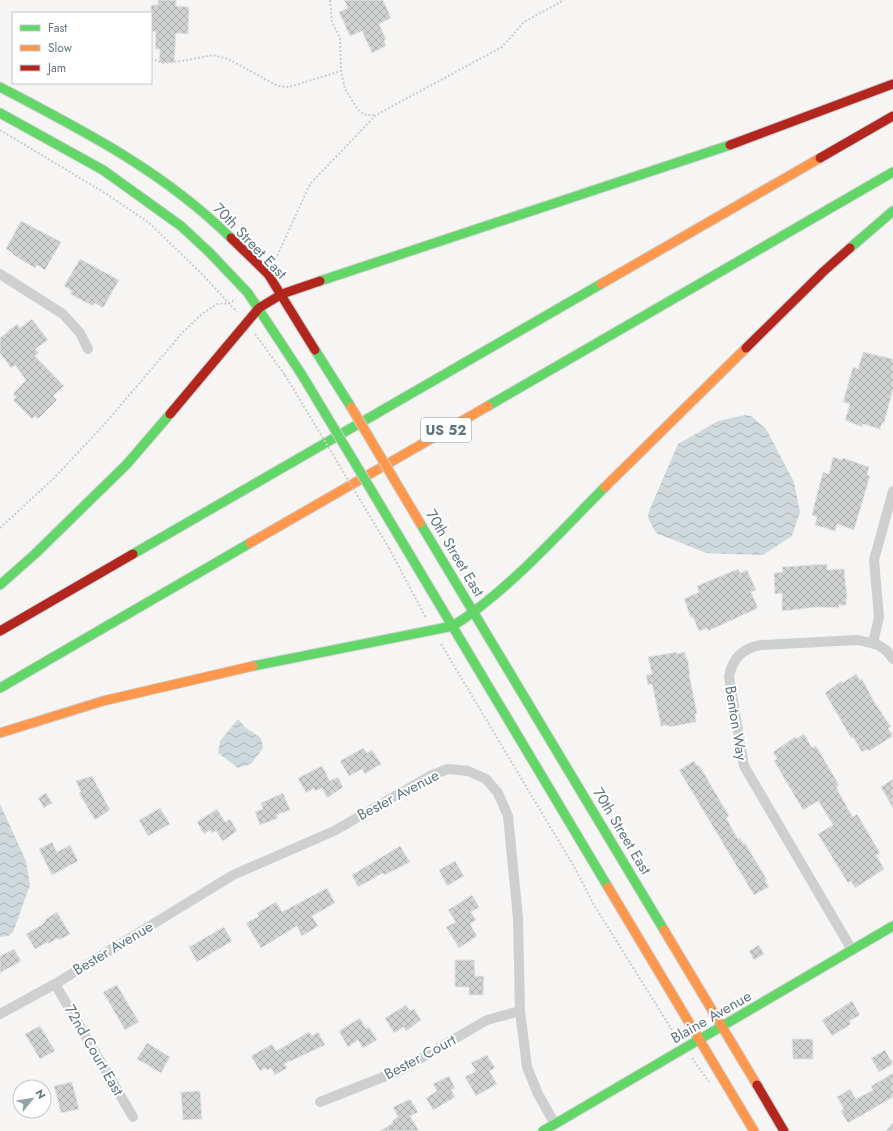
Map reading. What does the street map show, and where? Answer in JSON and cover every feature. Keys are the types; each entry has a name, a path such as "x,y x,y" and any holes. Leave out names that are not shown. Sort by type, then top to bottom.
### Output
{"main road":[{"path":"0,585 35,554 127,464 259,308 282,294 441,239 632,180 787,125 893,84"},
{"name":"70th Street East","path":"0,87 101,140 165,181 218,225 268,274 282,294 475,612 784,1131"},
{"path":"0,113 102,170 156,206 181,226 209,252 248,293 302,375 754,1131"},
{"path":"0,631 893,116"},
{"name":"US 52","path":"0,688 893,172"},
{"path":"0,733 78,707 171,684 453,626 475,612 519,572 824,271 893,211"},
{"name":"Blaine Avenue","path":"543,1131 893,926"}],"street":[{"path":"0,274 63,314 80,333 88,349"},
{"path":"874,643 879,617 874,560 893,491"},
{"name":"Benton Way","path":"852,950 744,766 729,677 730,670 737,657 754,646 858,640 874,643 886,651 893,659"},
{"name":"Bester Avenue","path":"0,1014 55,984 233,875 334,831 430,776 448,770 468,771 486,779 498,793 508,816 518,918 520,1011 527,1067 538,1094 555,1124"},
{"name":"72nd Court East","path":"55,984 133,1117"},
{"name":"Bester Court","path":"320,1102 401,1070 487,1020 520,1011"}],"lane":[{"path":"889,1131 893,1126"}],"path":[{"path":"330,0 332,22 340,38 341,71 345,89 358,110 366,116 376,115"},
{"path":"268,274 278,257 310,184 376,115 502,47 524,22 564,0"},
{"path":"152,59 163,63 213,55 228,59 278,86 289,88 341,71"},
{"path":"0,130 105,193 148,222 229,302 285,375 389,548 433,631 576,870 594,905 669,1028 685,1048 710,1085"},
{"path":"0,528 54,478 102,427 183,332 202,314 218,304 229,302 248,293"}],"water":[{"path":"745,415 751,416 766,429 794,482 800,512 792,536 763,555 706,553 656,533 648,518 649,511 678,444 718,421"},
{"path":"238,719 245,727 261,738 263,748 251,764 238,768 218,753 220,741"},
{"path":"0,804 26,861 30,885 13,932 8,936 0,937"}],"building":[{"path":"158,0 176,0 176,6 189,7 188,34 176,33 174,63 159,62 160,49 155,49 156,32 152,31 151,5 158,5"},
{"path":"344,0 383,0 391,18 379,24 386,39 384,40 386,46 372,53 362,31 350,36 339,12 348,8"},
{"path":"21,221 61,242 45,270 37,265 35,268 6,249"},
{"path":"80,259 119,280 103,308 95,303 93,306 70,294 72,291 64,286"},
{"path":"32,319 48,340 35,349 39,353 35,356 64,386 53,396 57,400 38,419 35,416 32,419 13,400 16,397 13,394 26,380 15,365 11,368 0,353 0,338 17,324 20,328"},
{"path":"863,352 893,359 893,389 884,423 882,423 880,429 863,424 862,427 845,420 850,404 843,402 853,367 858,369"},
{"path":"833,457 842,460 843,458 869,467 867,475 870,476 854,530 837,524 835,531 815,525 817,517 812,515 823,472 829,474"},
{"path":"827,564 827,570 844,569 847,597 846,605 839,605 839,608 817,607 782,611 782,593 775,594 774,573 783,572 782,567"},
{"path":"738,569 740,573 747,570 756,590 751,592 758,608 708,631 707,628 699,631 693,617 691,618 684,599 699,592 697,586"},
{"path":"677,652 677,654 685,652 686,659 688,659 690,679 697,713 695,714 696,722 669,727 669,725 661,726 652,684 648,685 646,675 652,674 648,657"},
{"path":"856,674 860,680 862,679 875,703 891,727 888,728 893,736 869,751 868,749 862,752 853,737 851,738 825,693 841,681 842,683"},
{"path":"804,734 812,748 816,746 839,785 836,787 848,809 853,817 857,814 880,853 876,855 884,869 855,888 851,881 848,883 818,834 833,825 821,805 818,801 803,810 774,761 777,759 773,752 795,737 796,739"},
{"path":"363,748 367,753 372,750 381,764 365,774 362,769 349,776 340,761"},
{"path":"694,761 697,766 699,765 729,816 726,818 738,839 740,838 743,844 745,843 767,880 765,881 769,887 754,895 679,770"},
{"path":"322,766 330,781 338,777 343,787 327,798 322,788 315,791 314,788 306,793 298,778"},
{"path":"92,776 110,810 95,820 79,793 81,792 76,781"},
{"path":"893,779 893,808 881,787"},
{"path":"46,793 52,803 44,808 38,798"},
{"path":"283,793 290,810 276,815 278,818 260,825 255,812 263,809 261,803"},
{"path":"160,808 170,824 148,836 139,820"},
{"path":"217,809 225,822 230,819 237,831 223,841 216,831 212,833 210,830 204,834 197,822"},
{"path":"52,842 57,852 70,845 78,861 52,875 39,849"},
{"path":"400,846 410,862 385,875 383,873 358,887 352,875"},
{"path":"455,861 464,876 447,886 439,870"},
{"path":"327,888 335,903 312,916 318,926 302,936 297,926 261,948 246,923 259,916 257,913 276,902 282,912"},
{"path":"472,895 479,907 471,912 476,920 470,924 477,936 459,948 446,927 456,922 448,910"},
{"path":"57,912 70,934 59,940 58,938 48,944 48,942 35,949 26,934 43,924 46,919"},
{"path":"224,927 232,941 197,962 189,947"},
{"path":"759,945 764,954 754,960 749,951"},
{"path":"14,949 21,961 0,973 0,956"},
{"path":"455,960 474,960 475,976 484,976 483,995 469,995 469,987 455,987"},
{"path":"117,985 139,1022 125,1030 103,992"},
{"path":"852,1001 860,1015 849,1021 851,1024 832,1036 822,1020"},
{"path":"406,1005 410,1011 414,1009 421,1020 406,1031 404,1027 394,1033 385,1018"},
{"path":"360,1018 366,1029 369,1027 377,1040 363,1048 358,1040 348,1047 339,1031"},
{"path":"40,1026 55,1051 40,1059 25,1034"},
{"path":"309,1032 312,1036 318,1032 325,1045 284,1064 287,1068 275,1075 271,1068 267,1070 265,1068 260,1071 251,1056 272,1044 276,1051"},
{"path":"792,1039 813,1039 813,1059 793,1059"},
{"path":"147,1043 170,1057 161,1073 137,1059"},
{"path":"885,1050 893,1064 879,1072 871,1058"},
{"path":"487,1055 495,1068 489,1071 497,1084 476,1096 465,1077 476,1071 471,1063"},
{"path":"893,1073 893,1097 848,1123 841,1111 844,1109 837,1097 850,1089 856,1099 873,1090 871,1086"},
{"path":"449,1076 455,1088 451,1090 455,1097 433,1110 426,1098 437,1091 433,1084"},
{"path":"72,1082 79,1109 61,1113 54,1086"},
{"path":"200,1091 202,1119 183,1120 181,1092"},
{"path":"410,1099 418,1112 410,1116 419,1131 380,1131 393,1123 392,1121 398,1117 393,1107"}],"traffic: fast":[{"path":"0,87 92,136 150,172 178,192 231,238"},
{"path":"0,113 103,170 181,226 209,252 248,293 302,375"},
{"path":"320,281 730,145"},
{"path":"488,406 893,172"},
{"path":"850,248 893,211"},
{"path":"133,554 601,284"},
{"path":"315,350 351,407"},
{"path":"302,375 373,493"},
{"path":"0,585 35,554 127,464 170,414"},
{"path":"253,666 453,626 474,612 513,579 605,487"},
{"path":"373,493 608,887"},
{"path":"420,523 664,930"},
{"path":"0,688 250,543"},
{"path":"543,1131 893,926"}],"traffic: slow":[{"path":"601,284 820,158"},
{"path":"605,487 746,348"},
{"path":"250,543 488,406"},
{"path":"351,407 420,523"},
{"path":"0,733 103,701 253,666"},
{"path":"608,887 754,1131"},
{"path":"664,930 757,1085"}],"traffic: jam":[{"path":"730,145 893,84"},
{"path":"820,158 893,116"},
{"path":"231,238 268,274 315,350"},
{"path":"746,348 824,271 850,248"},
{"path":"170,414 259,308 282,294 320,281"},
{"path":"0,631 133,554"},
{"path":"757,1085 784,1131"}]}
